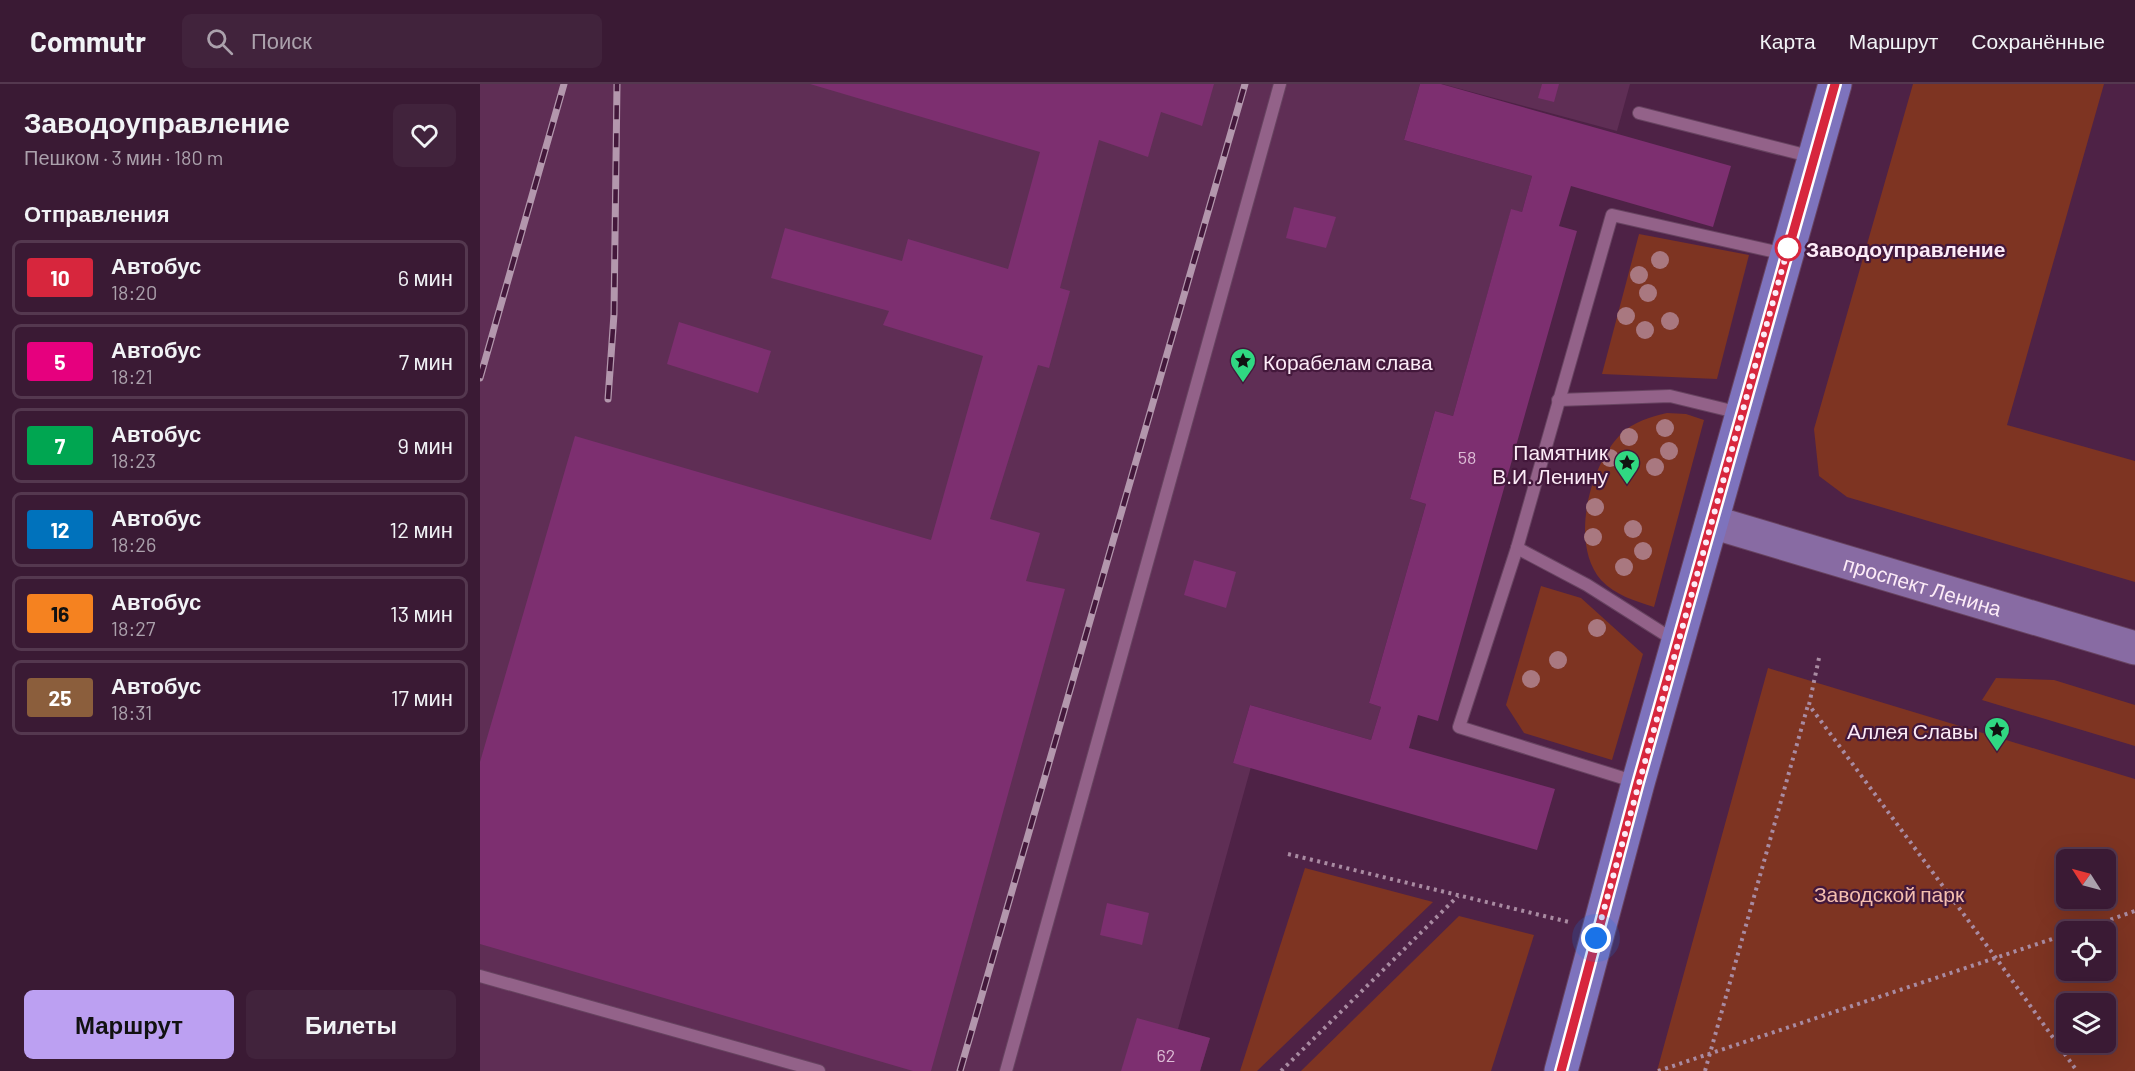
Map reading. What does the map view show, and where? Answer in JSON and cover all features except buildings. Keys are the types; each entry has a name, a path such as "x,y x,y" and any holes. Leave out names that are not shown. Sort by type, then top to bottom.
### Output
{"main road":[{"path":"1561,1071 1638,783 1835,84"},
{"name":"проспект Ленина","path":"1712,522 2135,648"}],"lane":[{"path":"1006,1071 1280,84"},
{"path":"1639,113 1814,158"},
{"path":"1638,783 1460,727 1517,548 1612,215 1786,255"},
{"path":"1558,400 1670,396 1742,413"},
{"path":"1517,548 1587,585 1678,642"},
{"path":"480,976 819,1071"}],"path":[{"path":"1705,1071 1809,705 1819,658"},
{"path":"1809,705 2077,1071"},
{"path":"1288,854 1569,922"},
{"path":"1281,1071 1458,896"},
{"path":"2106,921 2135,911"},
{"path":"1658,1071 2056,938"}],"shaded area":[{"path":"480,84 1420,84 1404,140 1532,176 1522,212 1511,210 1453,416 1435,411 1410,499 1426,504 1369,703 1381,707 1371,740 1250,705 1233,763 1251,767 1178,1029 1210,1038 1200,1071 480,1071"},
{"path":"1442,84 1630,84 1617,131"}],"green space":[{"path":"1913,84 2104,84 2007,425 2135,461 2135,582 1847,497 1819,476 1814,429"},
{"path":"1639,234 1749,255 1717,379 1602,374"},
{"path":"1667,413 1686,414 1704,420 1654,607 1619,594 1601,580 1591,564 1586,546 1585,526 1587,505 1593,484 1610,448 1631,426"},
{"path":"1541,586 1581,598 1643,654 1612,760 1524,733 1506,705"},
{"name":"Заводской парк","path":"1768,668 2135,779 2135,1071 1657,1071"},
{"path":"1996,678 2054,680 2135,705 2135,746 1982,700"},
{"path":"1305,868 1433,902 1257,1071 1240,1071"},
{"path":"1459,916 1534,935 1491,1071 1301,1071"}],"railway":[{"path":"480,378 564,84"},
{"path":"608,399 614,314 617,84"},
{"path":"960,1071 1245,84"}],"bus line":[{"name":"10","path":"1561,1071 1638,783 1835,84"}],"place":[{"name":"Заводоуправление","path":"1788,248"},
{"name":"Корабелам слава","path":"1243,384"},
{"name":"Памятник В.И. Ленину","path":"1627,486"},
{"name":"Аллея Славы","path":"1997,753"}],"route":[{"path":"1596,938 1788,248"}]}
